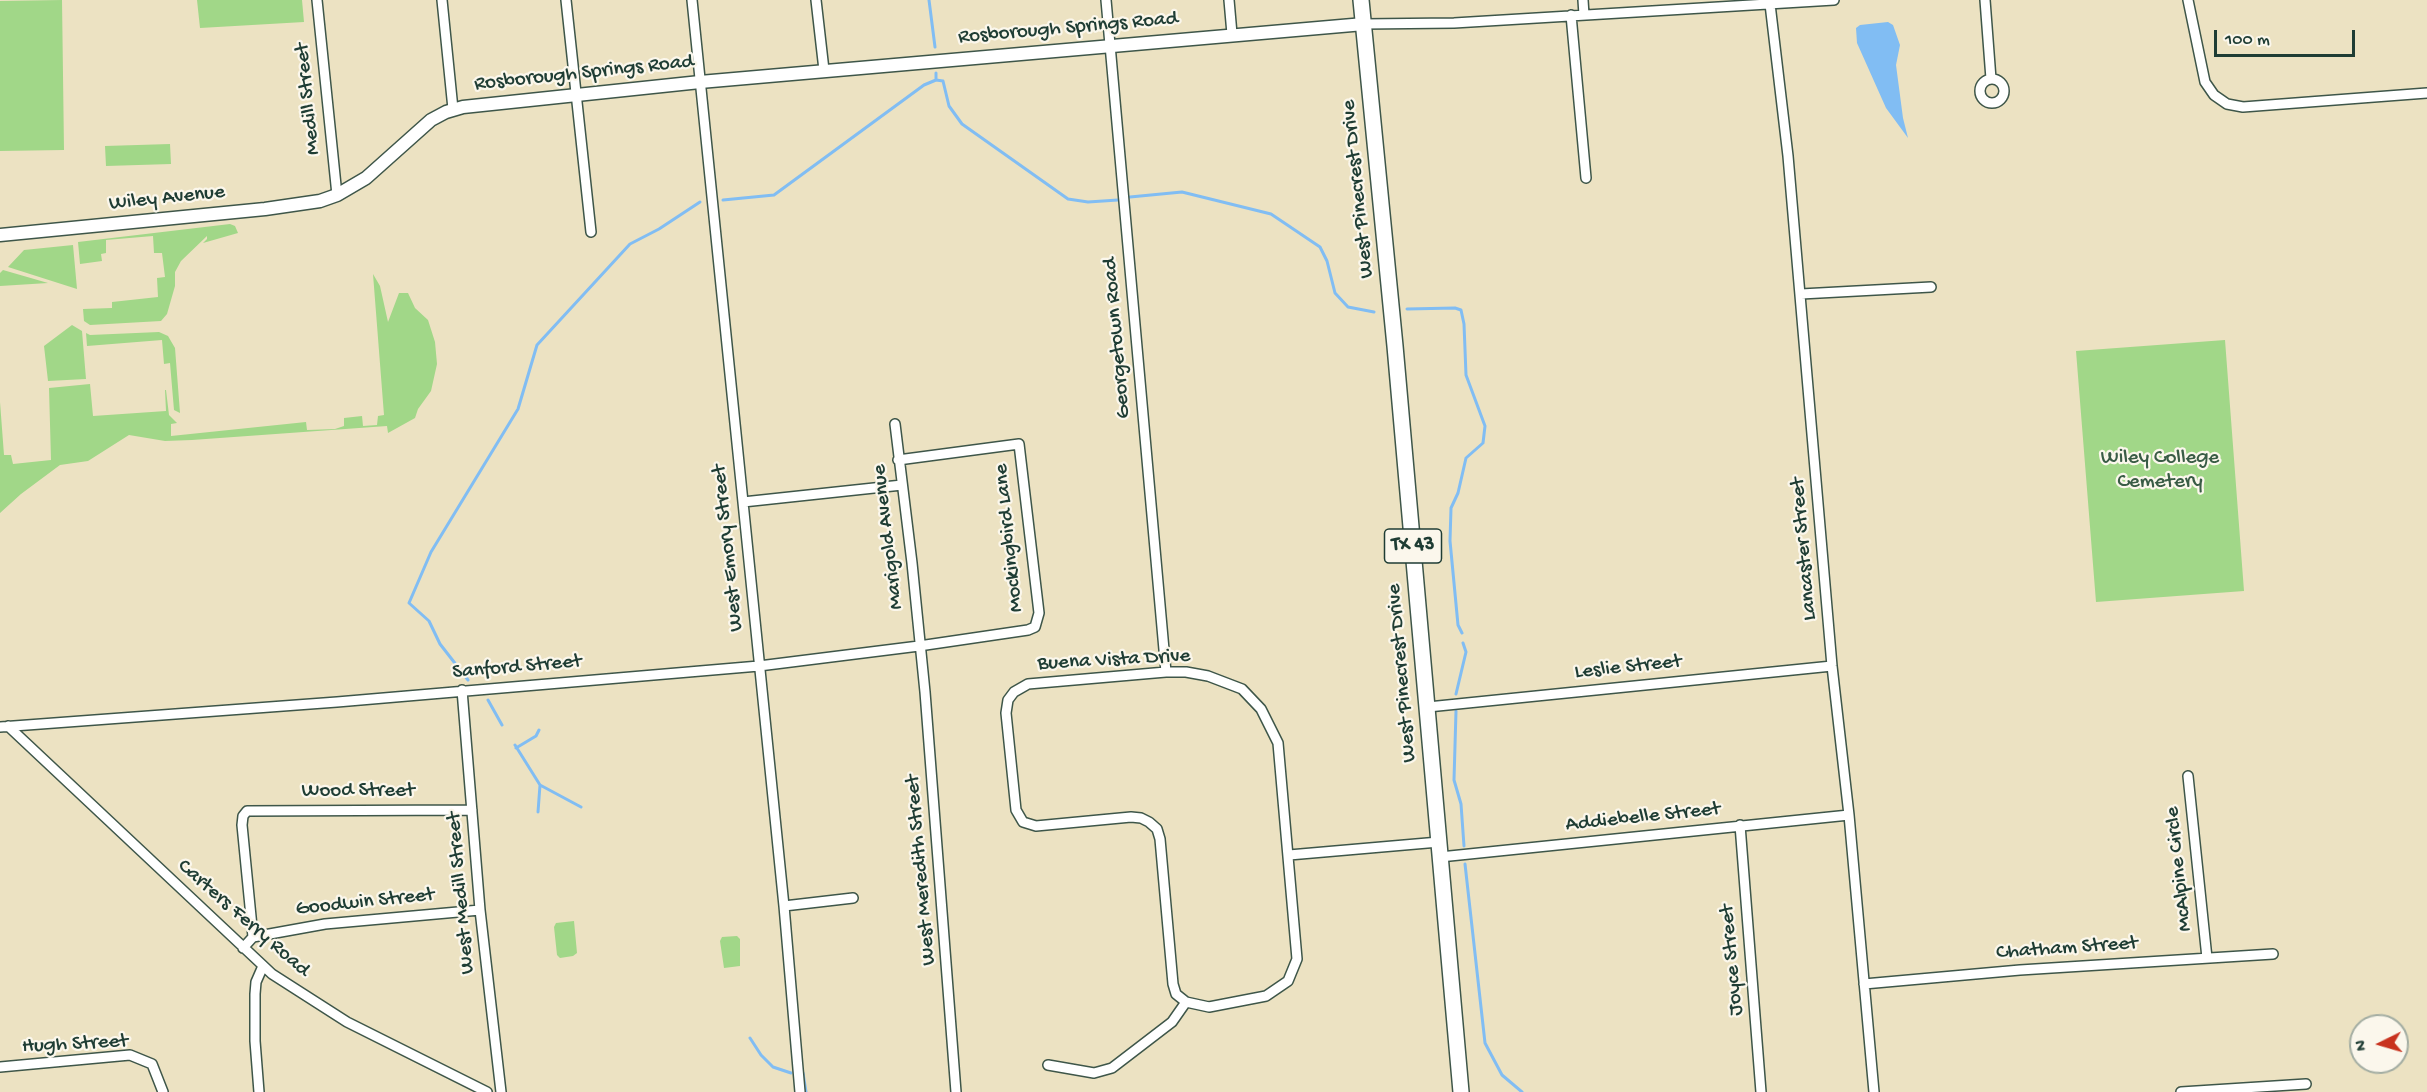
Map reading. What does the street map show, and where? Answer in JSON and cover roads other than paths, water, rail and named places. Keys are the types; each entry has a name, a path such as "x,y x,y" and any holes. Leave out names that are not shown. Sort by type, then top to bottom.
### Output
{"main road":[{"name":"West Pinecrest Drive","path":"1361,0 1428,707 1461,1092"}],"street":[{"name":"Medill Street","path":"318,0 337,195"},
{"path":"442,0 453,109"},
{"path":"566,0 591,232"},
{"name":"West Emory Street","path":"692,0 784,906 800,1092"},
{"path":"816,0 824,70"},
{"name":"Georgetown Road","path":"1106,0 1166,672"},
{"path":"1229,0 1232,34"},
{"path":"1583,0 1584,15"},
{"name":"Rosborough Springs Road","path":"337,195 375,171 431,120 453,109 576,94 824,70 1232,34 1364,24 1442,24 1834,0"},
{"path":"1986,0 1991,79"},
{"path":"2188,0 2205,82 2214,95 2227,104 2243,106 2427,93"},
{"name":"Lancaster Street","path":"1770,4 1788,156 1832,666 1849,815 1874,1092"},
{"path":"1571,15 1586,178"},
{"name":"Wiley Avenue","path":"0,235 276,208 320,201 337,195"},
{"path":"1801,294 1931,287"},
{"name":"Marigold Avenue","path":"894,424 912,563 919,646"},
{"name":"Mockingbird Lane","path":"898,460 1019,444 1039,613 1035,627"},
{"path":"743,502 902,485"},
{"name":"Sanford Street","path":"4,726 759,666 919,646 1028,630 1035,627"},
{"name":"West Meredith Street","path":"919,646 944,912 956,1092"},
{"name":"Leslie Street","path":"1428,707 1832,666"},
{"name":"Buena Vista Drive","path":"1166,672 1197,673 1242,689 1262,709 1272,726 1280,750 1298,952 1296,965 1288,981 1266,996 1222,1006 1201,1006 1186,1002 1176,994 1173,984 1160,839 1157,829 1145,820 1136,817 1036,826 1023,822 1016,810 1006,713 1006,706 1011,695 1028,684 1166,672"},
{"name":"West Medill Street","path":"462,690 480,910 501,1092"},
{"name":"Carters Ferry Road","path":"4,726 243,948 284,983 338,1017 487,1092"},
{"name":"McAlpine Circle","path":"2188,776 2207,958"},
{"name":"Wood Street","path":"254,937 242,825 244,813 251,810 472,810"},
{"name":"Addiebelle Street","path":"1289,855 1440,850 1849,815"},
{"name":"Joyce Street","path":"1740,825 1761,1092"},
{"path":"784,906 853,898"},
{"name":"Goodwin Street","path":"254,937 325,924 480,910"},
{"path":"243,948 254,937"},
{"name":"Chatham Street","path":"1864,984 2020,970 2273,954"},
{"path":"259,1092 255,1041 255,987 263,966"},
{"path":"1048,1065 1094,1073 1113,1068 1173,1022 1186,1002"},
{"name":"Hugh Street","path":"0,1067 130,1055 152,1064 163,1092"},
{"path":"2181,1092 2306,1084"}],"water":[{"path":"1888,22 1893,25 1900,45 1896,65 1908,138 1886,108 1857,43 1856,28 1860,25"}],"waterway":[{"path":"929,0 935,47"},
{"path":"723,200 774,195 924,85 936,80 936,73"},
{"path":"936,80 943,81 949,106 962,124 1068,199 1088,202 1118,200"},
{"path":"1130,197 1182,192 1271,214 1320,247 1327,261 1335,293 1348,307 1374,312"},
{"path":"468,680 440,644 429,621 409,603 431,552 518,409 537,345 630,244 659,229 700,202"},
{"path":"1407,309 1455,308 1461,310 1464,324 1466,375 1485,426 1483,443 1466,458 1458,493 1451,508 1450,541 1458,625 1462,633"},
{"path":"1456,694 1466,652 1463,643"},
{"path":"488,700 502,725"},
{"path":"1456,711 1454,780 1461,804 1464,846"},
{"path":"516,748 536,736 539,730"},
{"path":"515,745 540,785 581,807"},
{"path":"538,812 540,785"},
{"path":"1465,864 1485,1043 1502,1075 1522,1092"},
{"path":"750,1038 761,1055 773,1067 791,1073"},
{"path":"803,1073 806,1092"}],"park label":[{"name":"Wiley College Cemetery","path":"2160,471"}]}
